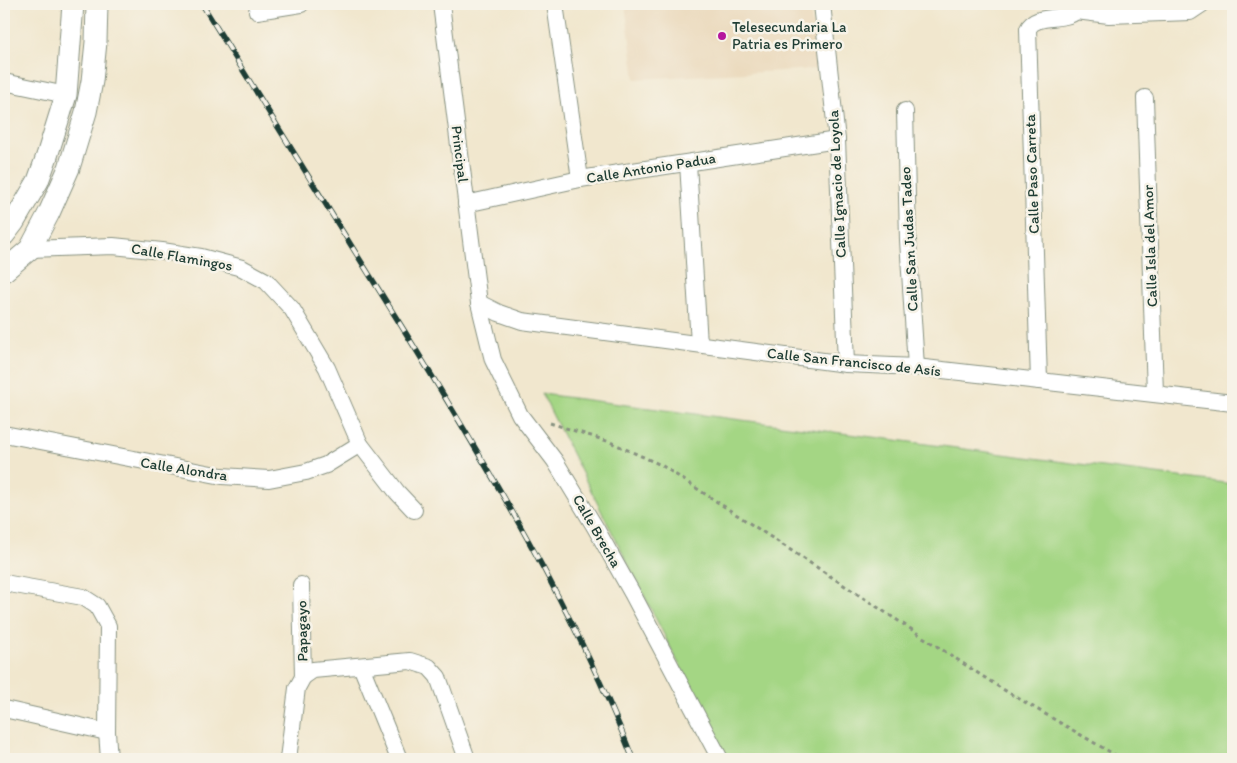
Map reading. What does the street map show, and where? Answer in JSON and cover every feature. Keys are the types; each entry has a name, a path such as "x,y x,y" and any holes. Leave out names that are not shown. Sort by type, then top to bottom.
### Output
{"street":[{"path":"4,235 14,222 38,181 66,95 73,4"},
{"path":"4,271 30,249 49,214 69,168 86,112 94,62 97,4"},
{"path":"257,11 301,4"},
{"name":"Principal","path":"441,4 479,303"},
{"path":"556,4 580,179"},
{"name":"Calle Ignacio de Loyola","path":"822,4 837,140 846,364"},
{"path":"1077,7 1109,15 1190,12 1202,4"},
{"name":"Calle Paso Carreta","path":"1039,381 1028,29 1030,24 1036,20 1071,15 1077,7"},
{"path":"4,82 66,95"},
{"name":"Calle Isla del Amor","path":"1145,98 1155,394"},
{"name":"Calle San Judas Tadeo","path":"905,111 908,240 916,367"},
{"name":"Calle Antonio Padua","path":"466,204 580,179 837,140"},
{"path":"688,163 700,344"},
{"name":"Calle Flamingos","path":"30,249 113,246 162,251 201,257 242,268 266,281 292,309 328,368 360,444 397,492 414,510"},
{"name":"Calle San Francisco de Asís","path":"479,303 499,313 522,321 846,364 916,367 1233,403"},
{"name":"Calle Brecha","path":"479,303 493,360 520,415 555,462 595,527 720,759"},
{"name":"Calle Alondra","path":"4,434 222,476 269,479 306,472 326,465 360,444"},
{"path":"4,583 82,596 97,606 108,626 109,759"},
{"name":"Papagayo","path":"288,759 297,688 302,677 301,585"},
{"name":"Papagayo","path":"302,677 313,670 410,660 429,667 438,677 467,759"},
{"path":"361,666 399,759"},
{"path":"4,709 108,732"}],"path":[{"path":"520,415 610,442 661,465 999,687 1122,759"}],"shaded area":[{"name":"Telesecundaria La Patria es Primero","path":"625,4 810,4 817,69 635,79"}],"green space":[{"path":"542,394 1233,484 1233,759 727,759"}],"railway":[{"path":"202,4 407,335 500,490 558,595 585,649 633,759"}],"place":[{"name":"Telesecundaria La Patria es Primero","path":"722,36"}]}
